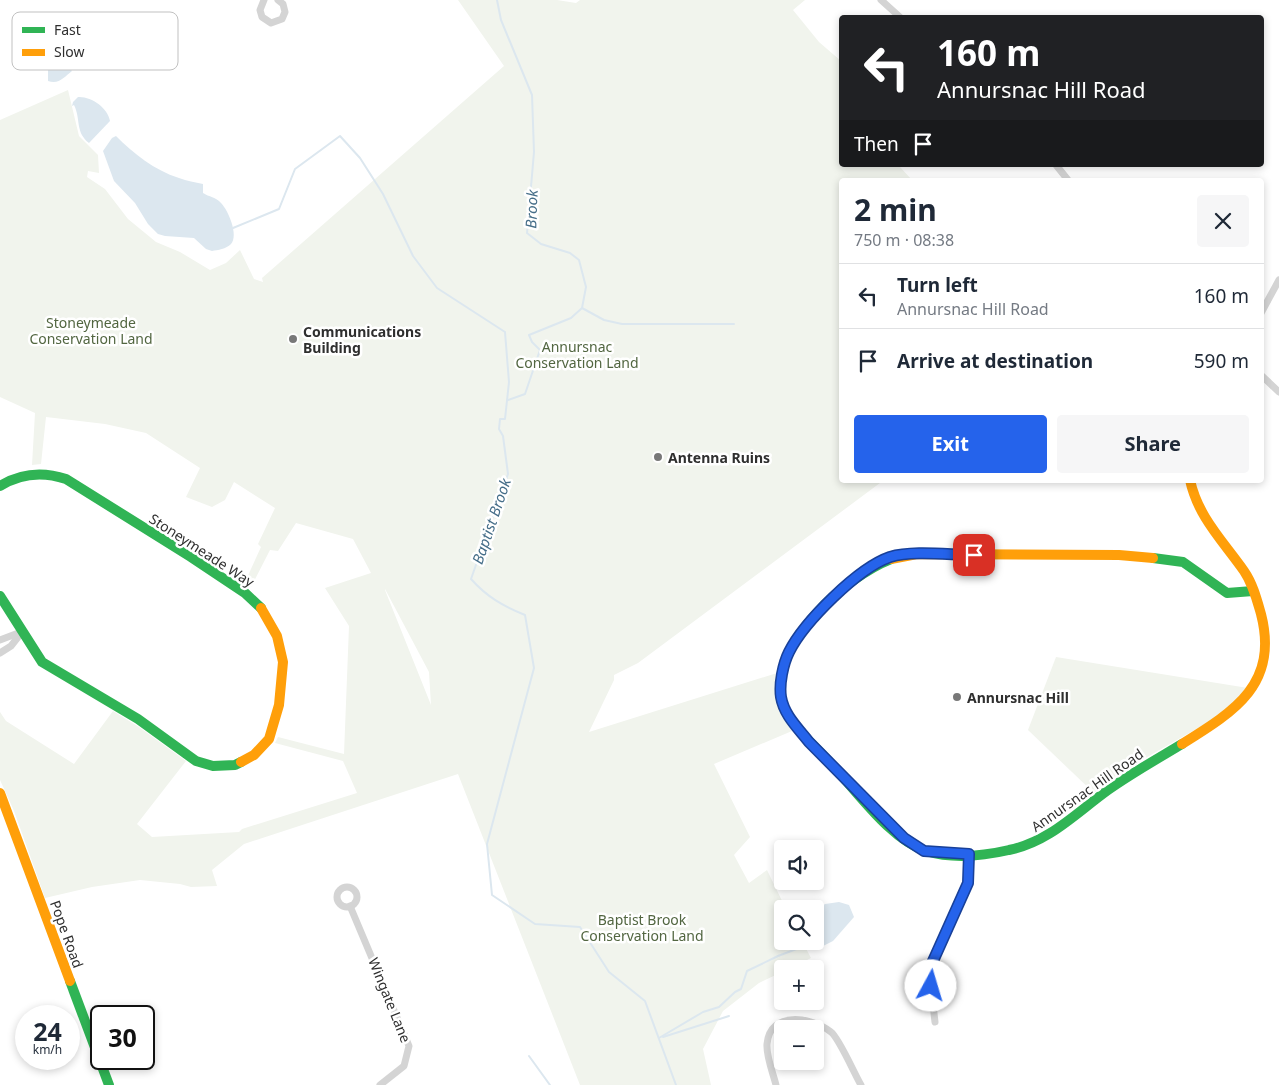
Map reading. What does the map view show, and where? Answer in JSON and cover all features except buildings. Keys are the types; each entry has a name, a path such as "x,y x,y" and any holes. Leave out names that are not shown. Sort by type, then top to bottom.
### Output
{"street":[{"path":"264,0 260,10 262,17 271,23 282,19 286,12 283,4 278,0"},
{"path":"881,0 897,15"},
{"path":"1058,167 1066,178"},
{"path":"1264,308 1279,280"},
{"path":"1264,378 1279,392"},
{"name":"Stoneymeade Way","path":"0,486 18,476 34,473 53,474 66,479 191,557 253,599 273,627 282,653 282,686 272,731 261,749 243,762 222,767 200,763 138,719 47,666 37,656 0,596"},
{"name":"Annursnac Hill Road","path":"1191,483 1196,502 1225,547 1247,575 1253,591 1265,628 1268,656 1264,672 1239,705 1219,720 1123,780 1054,831 1033,844 988,853 969,854 924,851 904,838 809,742 787,714 781,690 788,654 812,621 841,591 877,563 890,557 910,554 1119,555 1161,558 1183,562 1227,593 1253,591"},
{"path":"0,640 22,632"},
{"path":"0,653 11,646 22,632"},
{"name":"Pope Road","path":"0,793 109,1085"},
{"path":"935,1022 929,970 968,883 969,854"},
{"name":"Wingate Lane","path":"350,906 409,1046 408,1058 404,1066 380,1085"},
{"path":"776,1085 767,1046 768,1036 774,1027 789,1019 802,1018 832,1032 841,1045 846,1059 861,1085"}],"green space":[{"name":"Annursnac Conservation Land","path":"458,0 557,0 576,3 580,0 805,0 793,10 819,42 839,59 839,167 900,167 910,178 839,178 839,483 880,483 638,663 614,675 614,680 589,732 777,673 780,703 792,731 714,764 750,837 734,855 749,883 767,870 774,884 774,890 777,890 782,900 774,900 774,950 807,950 811,958 807,960 774,960 774,976 759,983 723,1011 703,1049 711,1085 580,1085 458,774 244,844 212,870 217,886 191,887 140,880 92,887 45,898 14,811 0,780 0,712 6,721 74,764 113,711 186,761 137,824 152,837 239,832 242,829 357,793 343,761 275,743 278,737 344,754 349,626 325,588 371,573 353,539 296,523 278,551 270,550 251,587 245,582 261,547 258,544 275,508 234,482 225,500 212,507 186,497 200,468 146,433 105,424 46,417 41,464 32,465 35,413 0,397 0,120 68,90 79,136 98,155 99,173 88,171 87,177 105,189 128,219 156,242 180,252 210,270 226,263 240,250 254,279 263,282 262,278 504,66","holes":["385,589 429,672 431,705"]},
{"path":"1056,657 1248,688 1226,712 1121,772 1094,793 1028,730"}],"shaded area":[{"path":"48,70 72,71 58,81 48,81"},
{"path":"78,97 88,98 98,104 109,116 110,121 89,143 80,130 76,110 74,105 72,106"},
{"path":"116,136 137,155 161,171 203,184 203,193 215,198 224,206 233,229 234,235 231,244 212,251 206,249 194,238 158,234 148,224 135,203 114,181 103,151 112,138"},
{"path":"839,902 849,905 854,917 833,941 824,946 824,905"}],"waterway":[{"name":"Brook","path":"497,0 501,20 532,95 534,152 527,233 541,244 570,253 579,260 586,287 582,308 571,318 529,335 532,342 540,350 525,394 508,400"},
{"name":"Baptist Brook","path":"233,228 279,209 295,169 340,136 360,158 383,194 413,256 437,288 505,332 509,382 505,419 500,419 499,429 503,436 508,474 471,579 496,600 525,615 534,668 487,844 492,895 535,924 580,927 609,972 645,1001 676,1085"},
{"path":"582,308 604,320 622,324 734,324"},
{"path":"659,1038 703,1012 719,1007 741,989 747,971 794,950"},
{"path":"663,1037 729,1016"},
{"path":"529,1056 550,1085"}],"traffic: fast":[{"path":"0,486 16,478 40,474 66,479 191,557 245,593 261,608"},
{"path":"1153,558 1183,562 1227,593 1253,591"},
{"path":"891,559 853,580 816,614 800,634 788,654 782,675 781,696 786,712 799,730 875,814 887,826 913,845 936,854 957,856 989,854 1023,846 1062,826 1117,784 1182,744"},
{"path":"0,596 42,662 138,719 196,761 213,766 235,765 241,762"},
{"path":"70,981 109,1085"}],"traffic: slow":[{"path":"1182,744 1219,720 1248,693 1258,677 1264,659 1265,638 1261,614 1250,581 1205,517 1191,483"},
{"path":"891,559 917,554 1119,555 1153,558"},
{"path":"241,762 254,755 269,739 279,705 283,662 277,636 261,608"},
{"path":"0,793 70,981"}],"place":[{"name":"Communications Building","path":"293,339"},
{"name":"Antenna Ruins","path":"658,457"},
{"name":"Annursnac Hill","path":"957,697"}],"route":[{"path":"931,986 929,970 937,956 946,930 968,883 969,854 924,851 904,838 809,742 787,714 781,697 781,684 788,654 803,631 841,591 877,563 903,554 974,555"}],"park label":[{"name":"Stoneymeade Conservation Land","path":"91,330"},
{"name":"Baptist Brook Conservation Land","path":"642,928"}]}
